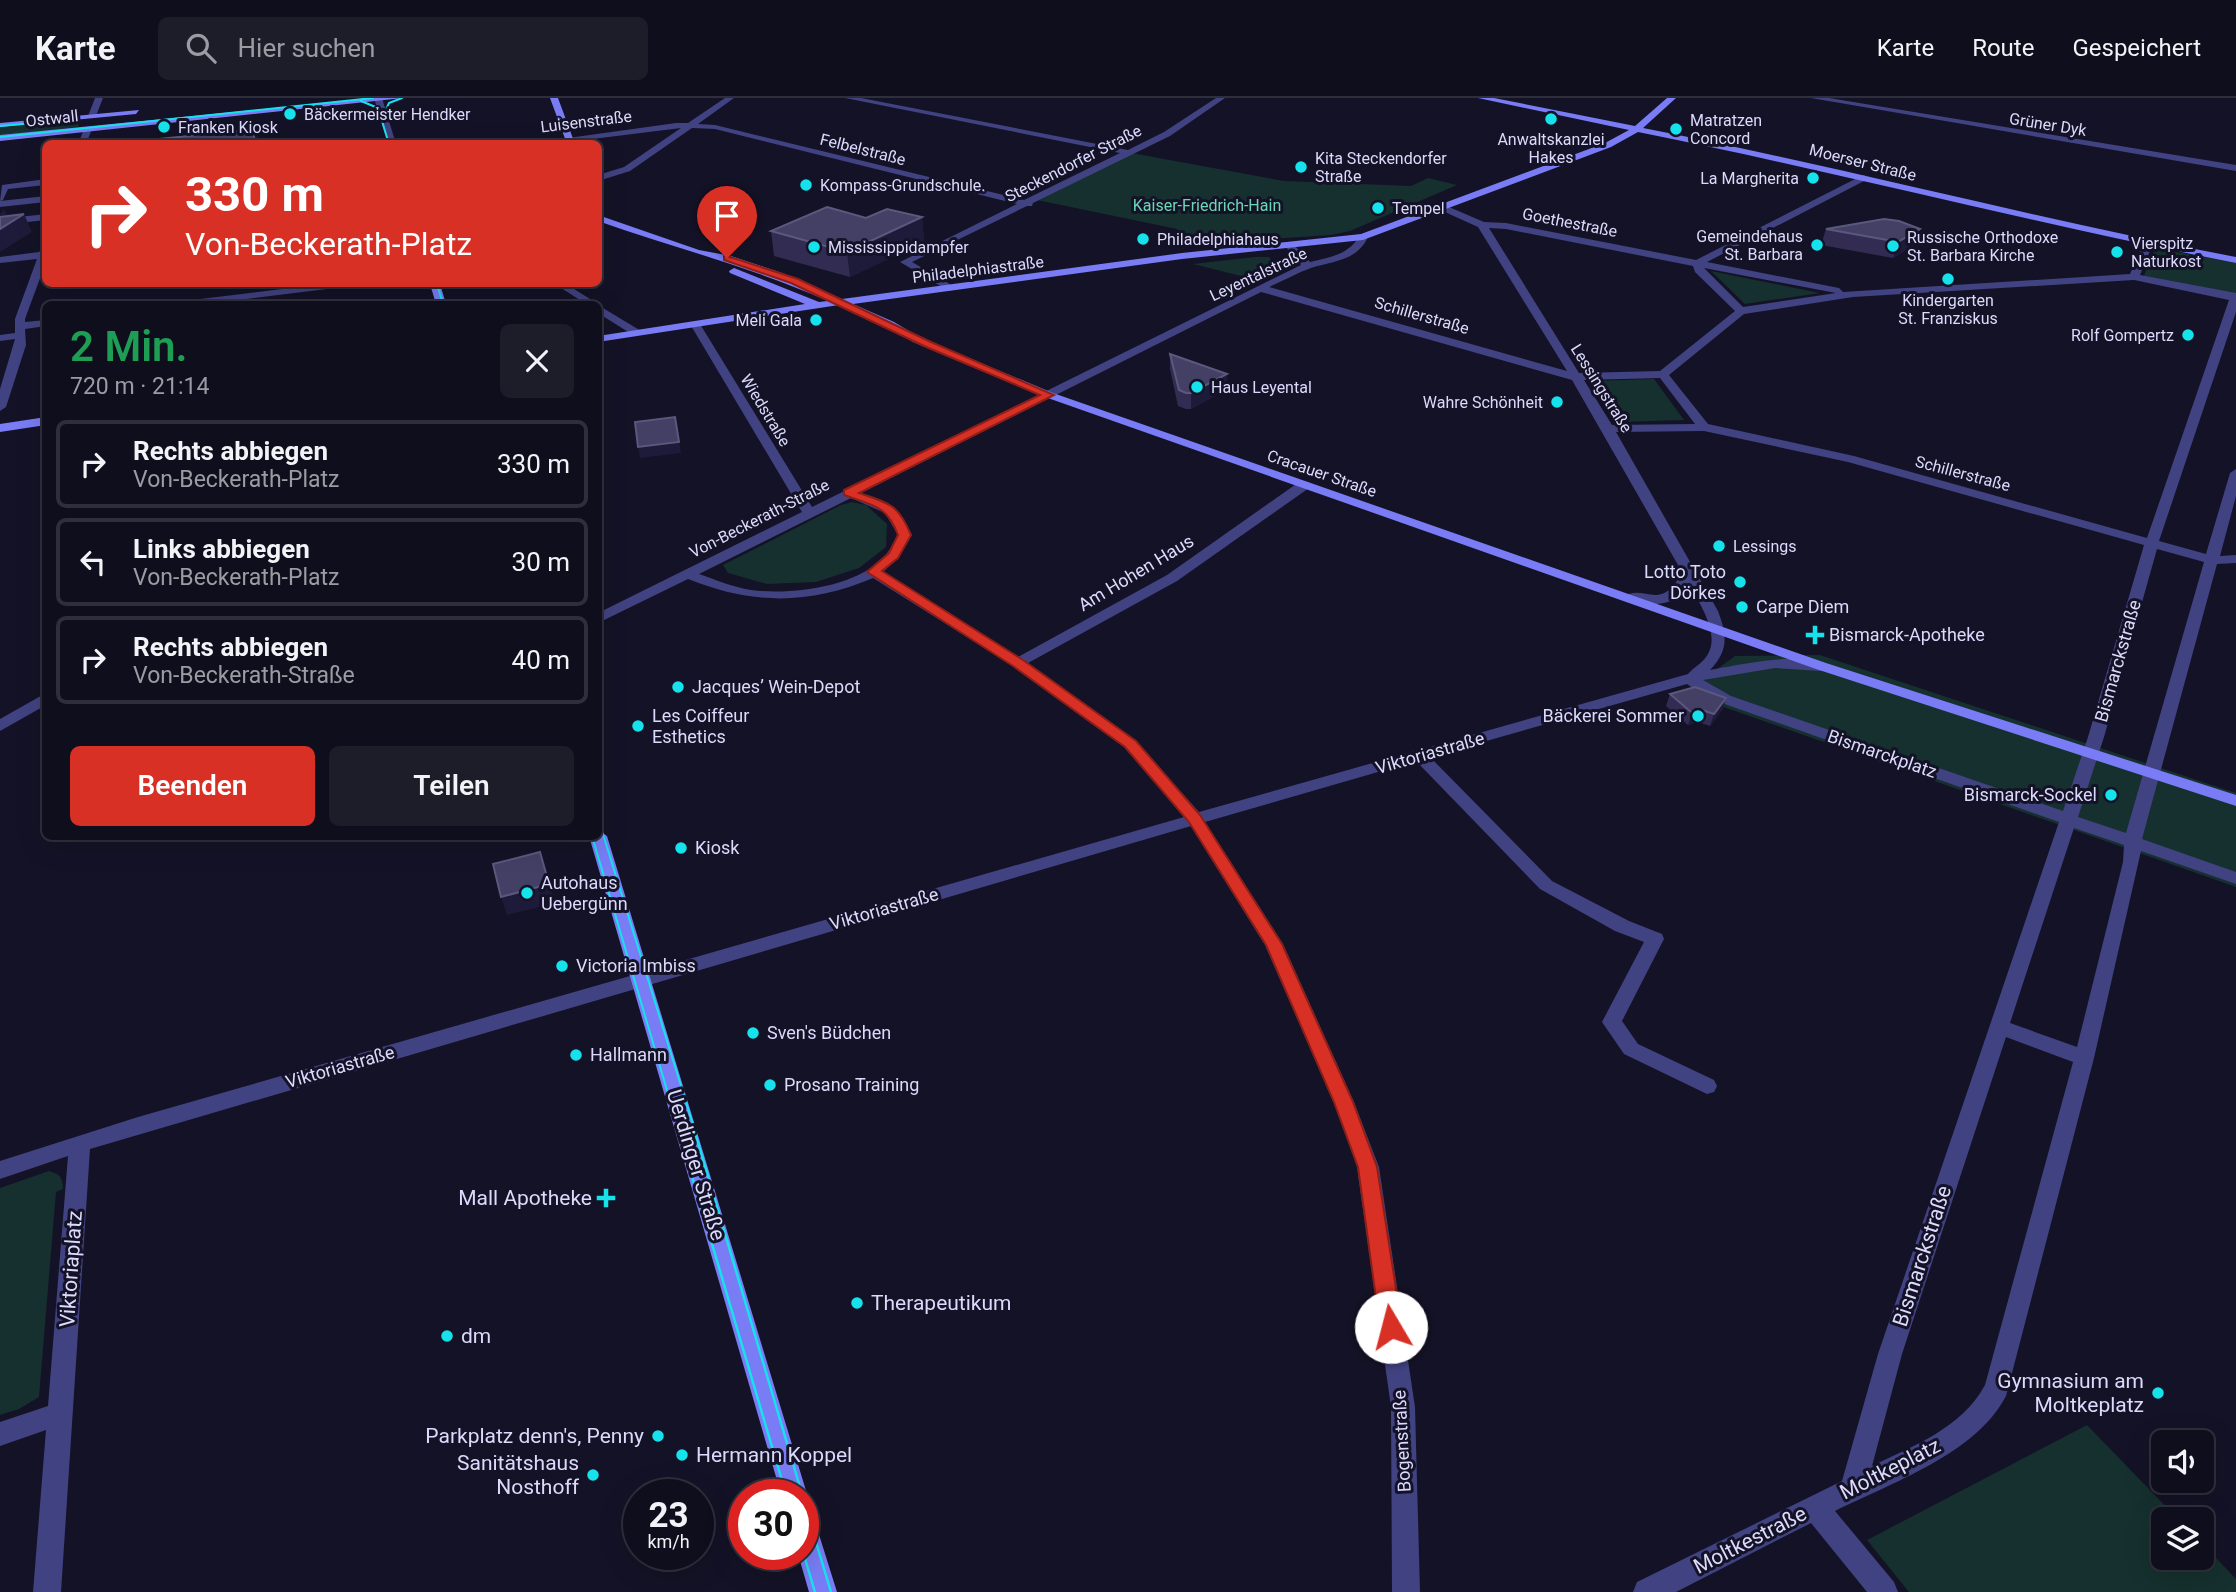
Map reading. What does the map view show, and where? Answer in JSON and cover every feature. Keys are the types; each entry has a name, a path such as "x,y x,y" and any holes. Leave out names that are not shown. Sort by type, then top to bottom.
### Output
{"street":[{"path":"92,116 99,98"},
{"name":"Ostwall","path":"0,138 399,98"},
{"path":"554,98 571,140"},
{"path":"602,177 627,169 730,98"},
{"path":"849,98 1126,152"},
{"name":"Steckendorfer Straße","path":"949,288 905,262 1029,204 1126,152 1167,134 1221,98"},
{"name":"Moerser Straße","path":"1482,98 1767,155 2148,244 2236,260"},
{"name":"Leyentalstraße","path":"1049,395 1306,266 1335,259 1358,248 1363,237 1439,206 1608,145 1637,129 1672,98"},
{"name":"Grüner Dyk","path":"1815,98 2236,168"},
{"path":"378,99 391,140"},
{"name":"Ostwall","path":"0,125 142,111"},
{"name":"Luisenstraße","path":"578,140 690,125"},
{"name":"Felbelstraße","path":"690,125 715,127 1029,204"},
{"path":"84,140 88,129"},
{"path":"1704,428 1662,374 1741,311 1699,270 1698,263 1863,178"},
{"path":"0,198 5,187 42,183"},
{"path":"0,204 42,199"},
{"name":"Goethestraße","path":"1439,206 1476,220 1482,225 1506,226 1853,294"},
{"path":"0,222 42,217"},
{"path":"602,219 697,252"},
{"name":"Lessingstraße","path":"1482,225 1608,429 1705,598 1718,629"},
{"name":"Philadelphiastraße","path":"602,338 818,305 1182,256 1363,237"},
{"path":"2134,277 2148,244"},
{"path":"1290,246 1303,258 1306,266"},
{"path":"0,260 42,251"},
{"name":"Cracauer Straße","path":"697,252 772,287 879,329 918,340"},
{"name":"Cracauer Straße","path":"697,252 759,268 842,302 918,340 1049,395 1718,629"},
{"path":"0,407 20,345 20,331 42,258"},
{"name":"Goethestraße","path":"1741,311 1853,294 2134,277 2236,297"},
{"path":"208,301 319,287"},
{"path":"565,287 588,301"},
{"path":"743,317 767,299 772,287"},
{"name":"Schillerstraße","path":"1261,288 1574,376 1662,374"},
{"path":"890,324 894,308 913,293"},
{"name":"Bismarckstraße","path":"1853,1487 1890,1354 2069,819 2151,545 2236,297"},
{"path":"602,310 638,333"},
{"path":"0,338 42,324"},
{"name":"Wiedstraße","path":"695,324 809,512"},
{"name":"Von-Beckerath-Straße","path":"602,617 1049,395"},
{"path":"0,428 42,422"},
{"name":"Schillerstraße","path":"1608,429 1704,428 1850,459 2211,560"},
{"path":"1998,1026 2084,1058 2132,862 2133,841 2236,473"},
{"name":"Am Hohen Haus","path":"1018,663 1172,578 1304,485"},
{"path":"687,574 725,588 759,595 832,588 874,572 894,555 905,535 897,515 879,504 849,493"},
{"path":"2211,560 2236,559"},
{"path":"1629,598 1671,597 1681,591 1689,571"},
{"name":"Bogenstraße","path":"874,572 1018,663 1130,744 1195,819 1274,944 1344,1102 1368,1167 1403,1407 1406,1592"},
{"path":"1718,629 2089,755 2236,801"},
{"name":"Viktoriastraße","path":"1690,678 1714,660 1721,643 1718,629"},
{"name":"Viktoriastraße","path":"80,1144 1195,819 1690,678 1775,663 1821,666"},
{"name":"Bismarckplatz","path":"1690,678 1705,690 1725,699 2236,878"},
{"path":"0,726 42,700"},
{"path":"1420,756 1546,885 1622,926 1655,939 1612,1022 1631,1049 1707,1086"},
{"name":"Uerdinger Straße","path":"599,840 790,1479"},
{"name":"Moltkeplatz","path":"1884,1592 1815,1507 1938,1446 1965,1430 1989,1404 1997,1388 2084,1058"},
{"path":"0,1170 80,1144"},
{"name":"Viktoriaplatz","path":"47,1592 80,1144"},
{"path":"0,1434 62,1413"},
{"name":"Moltkestraße","path":"1647,1592 1815,1507"},
{"path":"816,1570 823,1592"}],"green space":[{"path":"81,120 78,127 0,136 0,126"},
{"name":"Kaiser-Friedrich-Hain","path":"1126,152 1284,181 1411,186 1428,178 1457,185 1350,231 1331,235 1191,244 1177,229 1032,199"},
{"path":"2155,248 2236,263 2236,295 2143,278"},
{"path":"1269,257 1273,262 1271,267 1249,278 1193,264"},
{"path":"1711,271 1820,293 1745,304"},
{"path":"1654,379 1684,420 1618,422 1591,381"},
{"path":"852,502 866,505 887,524 886,547 859,568 816,582 767,584 728,573 723,565 841,505"},
{"path":"1820,655 2236,793 2236,887 1684,693 1735,656"},
{"path":"49,1171 60,1177 63,1189 56,1192 39,1397 19,1409 0,1415 0,1188"},
{"path":"2087,1425 2166,1507 2151,1507 2151,1570 2214,1570 2214,1556 2236,1579 2236,1592 1909,1592 1867,1540"}],"building":[{"path":"255,129 254,140 150,140"},
{"path":"827,207 866,218 887,209 922,217 847,252 771,231"},
{"path":"24,214 0,229 0,217"},
{"path":"1884,219 1920,229 1898,242 1826,229"},
{"path":"1170,354 1227,374 1191,393 1186,393 1179,390"},
{"path":"675,417 679,442 638,447 635,422"},
{"path":"1695,687 1726,698 1714,714 1702,710 1692,713 1670,694"},
{"path":"540,852 549,884 501,897 493,864"}],"tram line":[{"path":"0,137 373,98"},
{"path":"385,112 389,103 402,98"},
{"path":"361,101 378,108 388,140"},
{"path":"0,126 77,119"},
{"path":"438,287 442,301"},
{"path":"602,831 695,1131"},
{"path":"593,840 679,1131"},
{"path":"678,1129 782,1479"},
{"path":"694,1129 798,1479"},
{"path":"819,1552 831,1592"},
{"path":"808,1570 815,1592"}],"place":[{"name":"Bäckermeister Hendker","path":"290,114"},
{"name":"Anwaltskanzlei Hakes","path":"1551,119"},
{"name":"Franken Kiosk","path":"164,127"},
{"name":"Matratzen Concord","path":"1676,129"},
{"name":"Kita Steckendorfer Straße","path":"1301,167"},
{"name":"La Margherita","path":"1813,178"},
{"name":"Kompass-Grundschule.","path":"806,185"},
{"name":"Tempel","path":"1378,208"},
{"name":"Philadelphiahaus","path":"1143,239"},
{"name":"Gemeindehaus St. Barbara","path":"1817,245"},
{"name":"Russische Orthodoxe St. Barbara Kirche","path":"1893,246"},
{"name":"Mississippidampfer","path":"814,247"},
{"name":"Vierspitz Naturkost","path":"2117,252"},
{"name":"Kindergarten St. Franziskus","path":"1948,279"},
{"name":"Meli Gala","path":"816,320"},
{"name":"Rolf Gompertz","path":"2188,335"},
{"name":"Haus Leyental","path":"1197,387"},
{"name":"Wahre Schönheit","path":"1557,402"},
{"name":"Lessings","path":"1719,546"},
{"name":"Lotto Toto Dörkes","path":"1740,582"},
{"name":"Carpe Diem","path":"1742,607"},
{"name":"Bismarck-Apotheke","path":"1815,635"},
{"name":"Jacques’ Wein-Depot","path":"678,687"},
{"name":"Bäckerei Sommer","path":"1698,716"},
{"name":"Les Coiffeur Esthetics","path":"638,726"},
{"name":"Bismarck-Sockel","path":"2111,795"},
{"name":"Kiosk","path":"681,848"},
{"name":"Autohaus Uebergünn","path":"527,893"},
{"name":"Victoria Imbiss","path":"562,966"},
{"name":"Sven's Büdchen","path":"753,1033"},
{"name":"Hallmann","path":"576,1055"},
{"name":"Prosano Training","path":"770,1085"},
{"name":"Mall Apotheke","path":"606,1198"},
{"name":"Therapeutikum","path":"857,1303"},
{"name":"dm","path":"447,1336"},
{"name":"Gymnasium am Moltkeplatz","path":"2158,1393"},
{"name":"Parkplatz denn's, Penny","path":"658,1436"},
{"name":"Hermann Koppel","path":"682,1455"},
{"name":"Sanitätshaus Nosthoff","path":"593,1475"}],"route":[{"path":"727,258 794,281 890,324 918,340 1049,395 849,493 879,504 897,515 905,535 894,555 874,572 1018,663 1130,744 1195,819 1274,944 1344,1102 1368,1167 1391,1327"}]}
